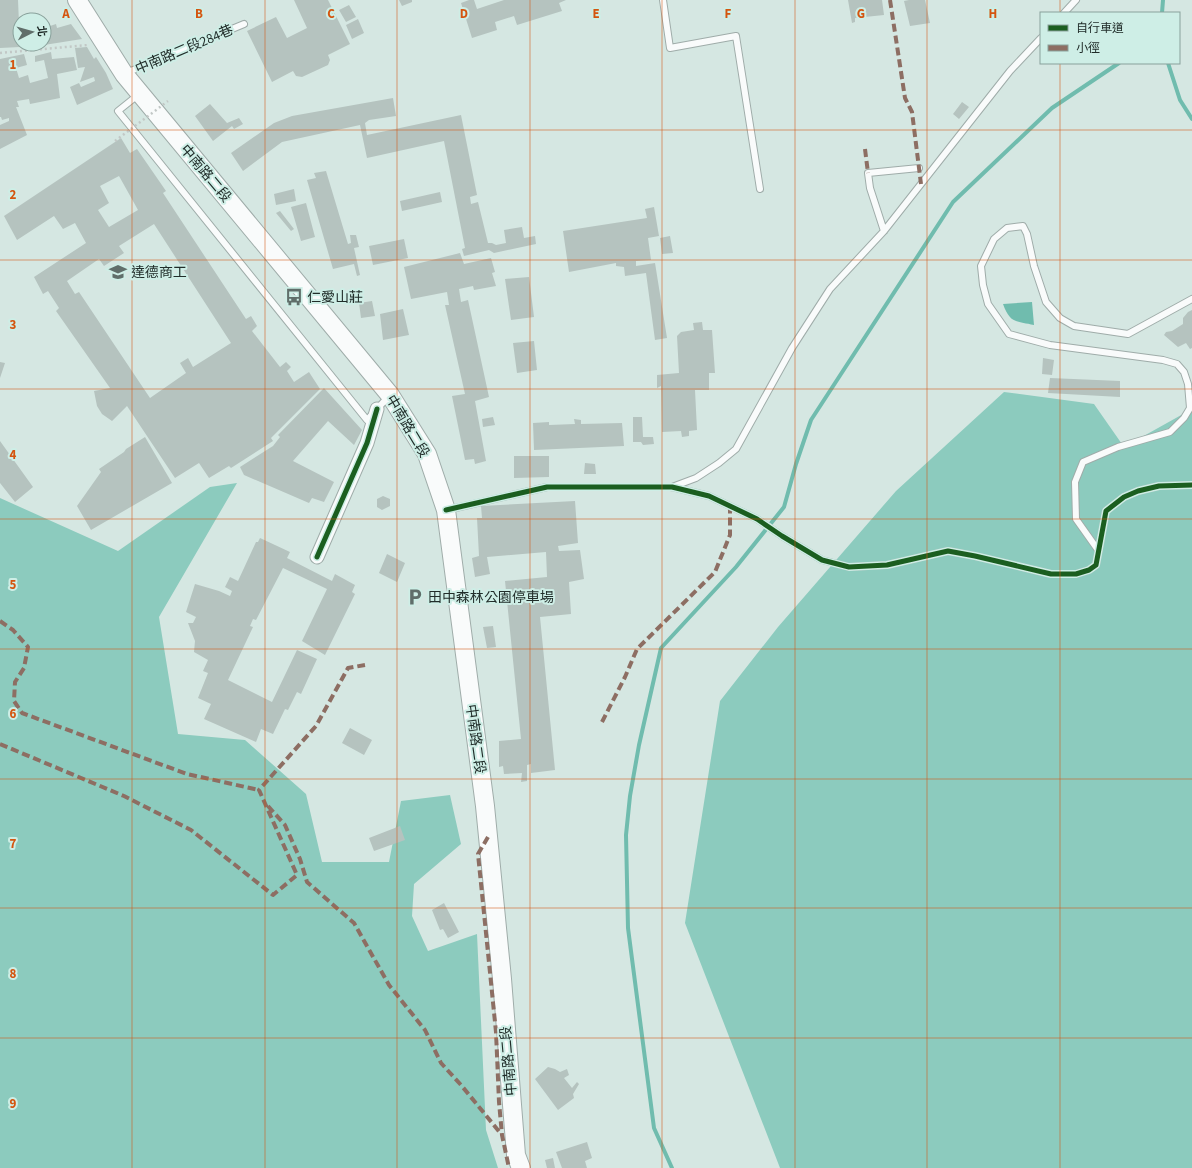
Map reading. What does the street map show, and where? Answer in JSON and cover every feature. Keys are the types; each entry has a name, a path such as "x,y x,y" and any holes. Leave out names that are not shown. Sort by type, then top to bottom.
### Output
{"main road":[{"name":"中南路二段","path":"77,0 124,74 390,394 427,454 446,510 485,806 501,971 516,1155 521,1168"}],"street":[{"path":"317,557 368,443 377,409"}],"lane":[{"path":"663,0 670,48 736,36 760,189"},
{"path":"1065,12 1076,0"},
{"name":"中南路二段284巷","path":"124,74 244,24"},
{"path":"672,487 696,478 719,463 736,449 792,348 830,289 884,231 1010,71 1040,39"},
{"path":"140,94 118,111 367,420 390,394"},
{"path":"884,231 870,188 868,173 919,168"},
{"path":"1098,550 1076,519 1075,482 1083,462 1118,447 1170,432 1184,418 1190,408 1188,384 1184,372 1177,364 1163,360 1050,345 1009,334 988,304 980,266 994,239 1007,228 1023,226 1028,234 1034,266 1046,302 1060,318 1074,326 1128,334 1192,299"},
{"path":"446,510 547,487 672,487 709,496 757,519 822,560 849,567 887,565 948,550 1051,574 1076,574 1089,570 1096,565 1106,511 1124,497 1138,491 1160,486 1192,485"}],"path":[{"path":"0,53 104,44"},
{"path":"114,141 168,101"}],"shaded area":[{"path":"1032,302 1034,325 1022,323 1011,318 1003,304"},
{"path":"1004,392 1094,404 1124,447 1192,409 1192,1168 780,1168 685,923 720,701 778,627 896,491"},
{"path":"237,483 159,617 178,734 245,740 306,794 322,862 389,862 401,801 450,795 461,844 414,884 412,916 428,951 477,934 486,1130 498,1168 0,1168 0,498 118,551 210,487"}],"building":[{"path":"0,0 18,0 19,12 12,12 12,47 0,48"},
{"path":"294,0 328,0 350,44 328,55 330,60 328,65 302,77 296,76 293,71 272,82 247,31 276,17 287,38 307,28"},
{"path":"399,0 412,0 412,2 402,6"},
{"path":"474,0 477,9 504,0 566,0 559,3 562,11 517,25 514,16 495,22 497,30 472,38 461,3"},
{"path":"848,0 882,0 884,15 855,18 855,22 852,23"},
{"path":"925,0 930,23 910,26 904,1"},
{"path":"349,5 356,17 346,22 339,10"},
{"path":"358,19 364,33 352,39 346,25"},
{"path":"56,24 57,28 71,24 82,39 52,44 52,25"},
{"path":"87,47 94,59 96,57 106,73 113,89 77,105 70,87 79,83 81,87 95,81 94,77 80,82 85,67 78,68 75,48"},
{"path":"51,52 52,59 74,57 77,70 57,74 60,98 30,104 29,99 17,101 19,107 16,107 27,135 0,149 0,125 9,121 9,118 2,120 0,117 0,59 24,54 27,65 16,68 19,78 28,75 30,83 48,78 44,60 35,62 35,56"},
{"path":"393,98 396,116 369,120 365,123 367,135 461,115 477,195 470,197 471,204 478,202 488,243 496,245 506,243 504,230 522,227 524,238 535,236 536,244 494,253 489,250 464,256 462,249 465,248 444,141 367,158 360,125 282,142 243,171 231,153 274,123 292,116"},
{"path":"962,102 969,107 959,119 953,114"},
{"path":"210,104 227,123 239,118 243,124 234,129 232,126 213,141 195,116"},
{"path":"121,138 130,153 137,149 166,191 163,193 246,319 251,316 257,326 252,331 280,367 286,362 291,367 287,371 294,382 309,372 320,389 271,438 273,441 231,468 229,466 209,478 199,463 175,478 127,406 112,421 102,414 97,406 94,391 110,388 56,311 59,308 48,291 43,294 34,277 86,243 75,223 63,229 54,216 17,240 4,216","holes":["119,176 138,210 109,227 98,210 109,203 100,186","154,224 231,343 193,367 188,358 180,363 186,373 150,398 79,292 75,294 67,281 99,259 104,266 124,253 119,246"]},
{"path":"326,171 348,244 351,243 350,235 356,235 359,247 354,248 360,275 357,276 354,264 333,269 307,180 316,178 314,173"},
{"path":"294,189 296,201 276,205 274,194"},
{"path":"440,192 442,202 402,211 400,201"},
{"path":"306,203 315,237 301,241 291,207"},
{"path":"654,207 659,236 648,238 651,260 636,261 636,266 655,263 667,338 655,340 646,273 625,276 624,267 616,266 616,263 569,272 563,231 647,218 645,209"},
{"path":"280,211 294,229 291,231 276,213"},
{"path":"670,236 673,253 662,254 660,238"},
{"path":"404,239 408,258 373,265 369,246"},
{"path":"460,253 464,264 491,258 495,272 492,273 496,286 474,290 473,286 459,289 461,302 468,300 489,397 475,401 486,461 475,464 474,459 465,460 452,396 465,394 445,305 449,305 447,292 411,299 404,267"},
{"path":"529,277 534,317 511,320 505,279"},
{"path":"372,301 375,316 361,318 359,303"},
{"path":"403,309 409,335 383,340 380,314"},
{"path":"1192,310 1192,348 1190,349 1186,343 1178,347 1164,335 1166,332 1172,331 1183,324 1183,318"},
{"path":"702,322 703,330 712,330 715,373 709,373 709,390 695,390 697,430 689,431 689,436 682,437 681,431 662,432 661,386 657,388 657,375 679,373 677,336 681,332 694,330 693,323"},
{"path":"534,341 537,370 517,373 513,343"},
{"path":"1043,358 1054,360 1052,375 1042,374"},
{"path":"0,362 5,363 0,378"},
{"path":"1050,378 1120,381 1120,397 1048,393"},
{"path":"324,388 362,430 354,445 328,421 293,461 334,482 324,502 312,498 309,503 244,475 240,467 273,446 280,437 278,435"},
{"path":"493,417 495,425 483,427 482,419"},
{"path":"633,417 642,417 643,437 653,437 654,444 643,445 641,442 633,442"},
{"path":"574,419 581,420 581,424 622,423 624,446 534,450 533,423 549,422 549,425 575,424"},
{"path":"145,437 172,483 91,530 77,506 101,472 99,469"},
{"path":"0,441 33,487 15,502 0,483"},
{"path":"514,456 549,456 549,477 514,478"},
{"path":"585,463 595,464 596,474 584,474"},
{"path":"383,496 390,499 390,506 382,510 377,507 377,499"},
{"path":"575,501 578,543 558,546 559,551 580,550 584,579 569,582 571,614 540,617 555,770 531,773 531,764 527,765 527,781 521,782 522,773 504,774 503,766 499,767 499,741 521,739 505,581 547,577 546,552 487,557 490,574 475,577 472,558 479,556 477,518 482,518 481,506"},
{"path":"260,538 290,552 287,558 332,581 335,574 355,585 352,592 355,594 325,655 302,641 327,589 283,568 256,620 253,619 250,626 253,627 228,680 272,702 297,650 317,659 301,694 297,692 288,710 285,709 273,734 261,729 256,742 204,719 211,704 198,698 208,673 203,671 208,660 194,652 195,641 188,623 193,623 196,617 186,612 195,584 230,596 232,591 225,587 230,577 238,581 256,542 258,542"},
{"path":"387,554 405,563 397,582 379,573"},
{"path":"493,626 496,647 487,648 483,627"},
{"path":"350,728 372,740 364,755 342,743"},
{"path":"400,826 405,840 374,851 369,838"},
{"path":"444,903 459,932 448,938 443,929 440,930 432,910"},
{"path":"548,1067 560,1072 567,1069 569,1075 564,1078 572,1088 577,1082 579,1084 573,1094 574,1098 558,1110 535,1079"},
{"path":"587,1142 592,1158 585,1161 587,1168 562,1168 556,1152"},
{"path":"553,1158 555,1168 547,1168 545,1160"}],"waterway":[{"path":"1162,12 1163,0"},
{"path":"672,1168 654,1128 628,928 626,835 630,796 639,745 661,648 736,567 784,507 796,464 811,420 953,202 1052,108 1118,64"},
{"path":"1168,64 1180,100 1192,119"}],"marked path":[{"path":"890,0 905,98 912,112 921,184"},
{"path":"865,149 868,173"},
{"path":"602,722 625,677 637,649 715,572 730,535 730,506"},
{"path":"0,621 13,630 28,647 24,668 15,682 14,701 22,713 187,774 259,790"},
{"path":"0,744 124,796 191,830 273,895 297,875 259,790 316,726 348,668 365,665"},
{"path":"268,806 285,825 300,859 307,882 354,923 389,985 425,1030 441,1063 502,1135"},
{"path":"488,837 478,854 496,1032 502,1135 509,1168"}],"cycle path":[{"path":"317,557 367,443 377,409"},
{"path":"446,510 547,487 672,487 709,496 757,519 822,560 849,567 887,565 948,551 1051,574 1076,574 1089,570 1096,565 1106,511 1124,497 1138,491 1159,486 1192,485"}],"place":[{"name":"達德商工","path":"118,272"},
{"name":"仁愛山莊","path":"294,297"},
{"name":"田中森林公園停車場","path":"415,597"}]}
